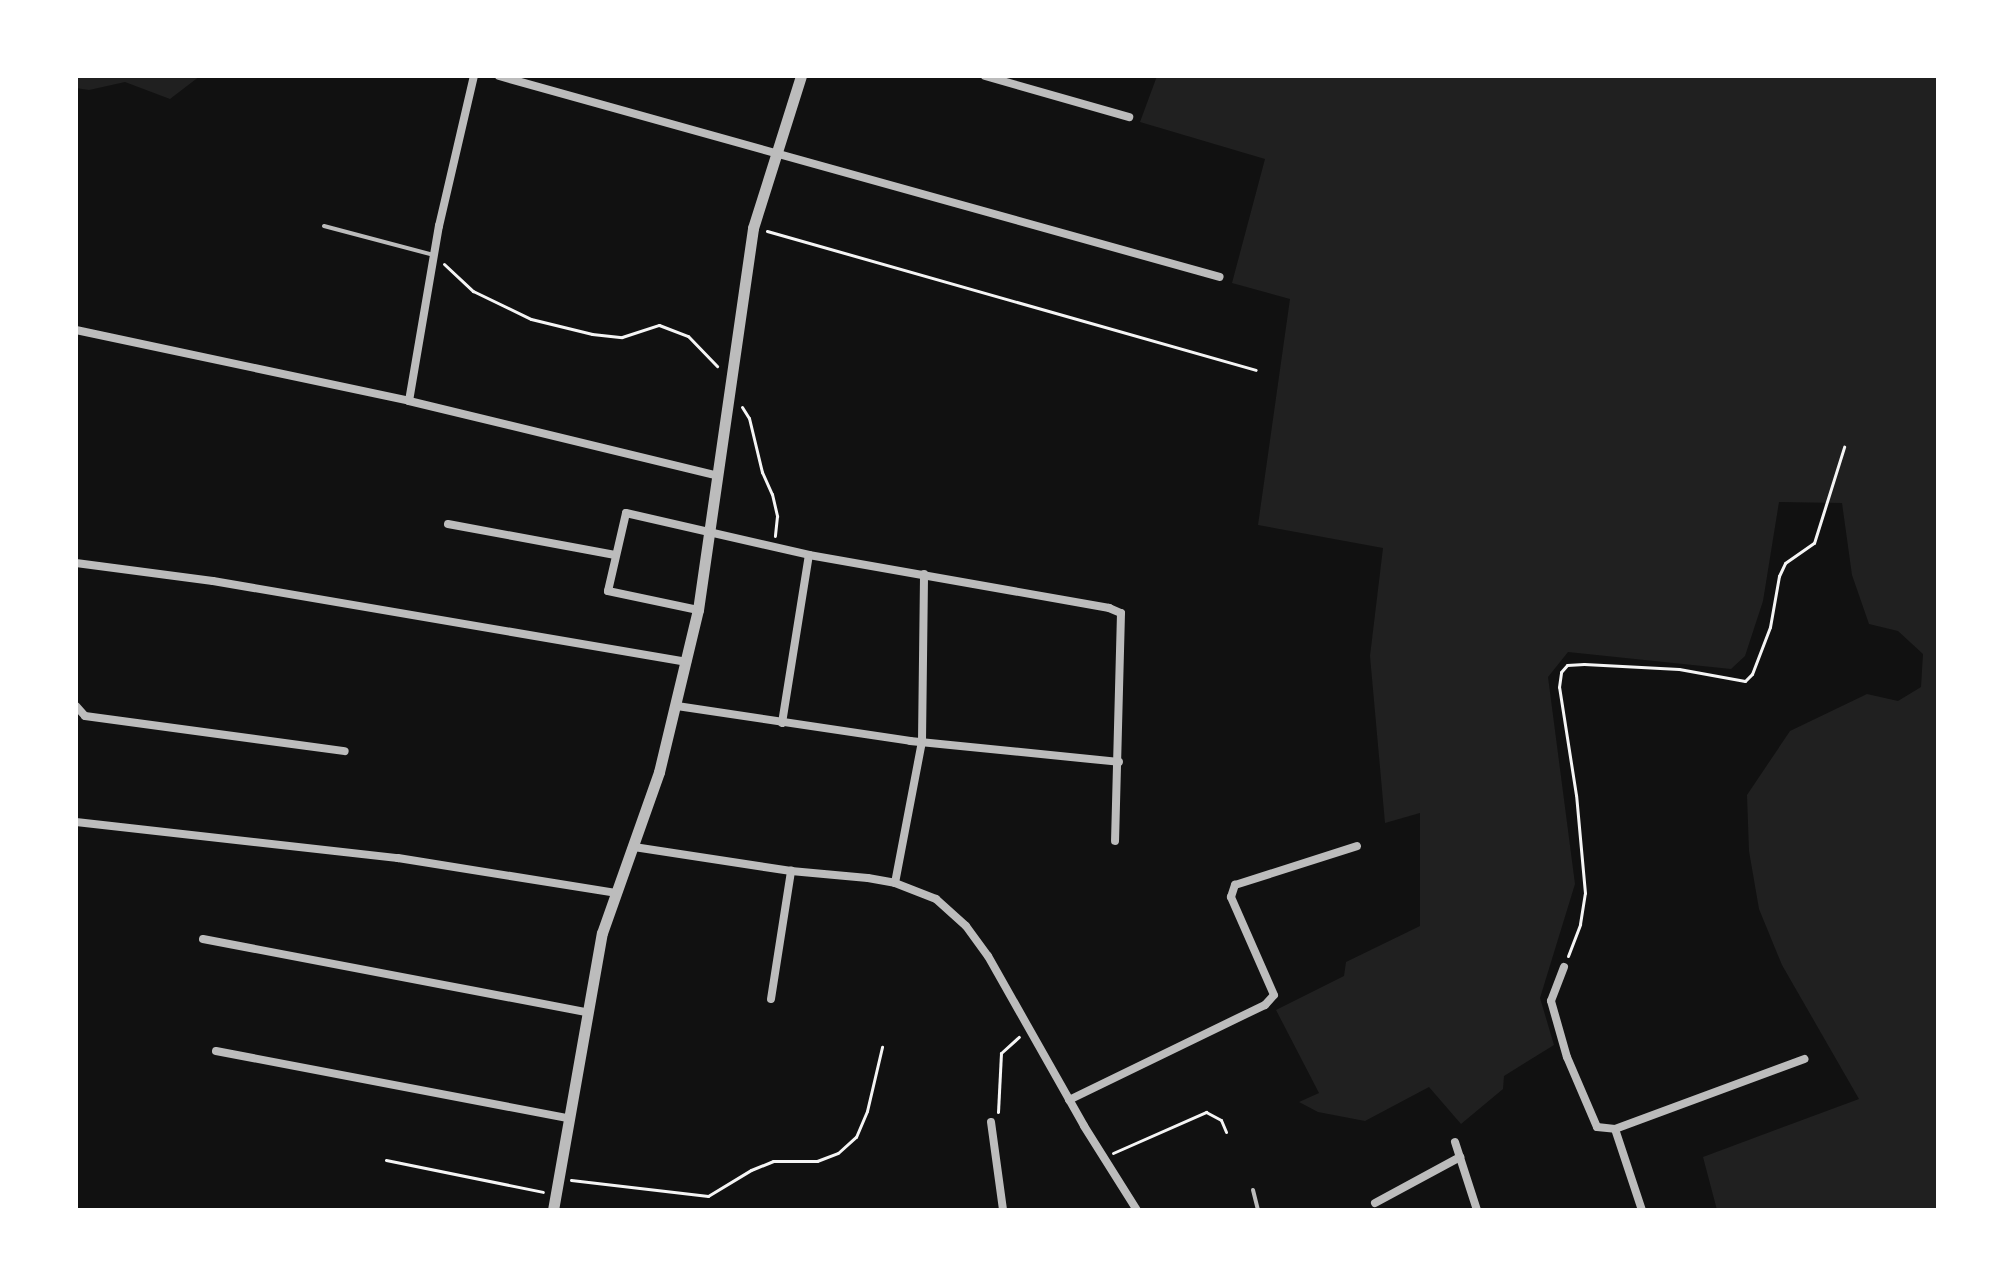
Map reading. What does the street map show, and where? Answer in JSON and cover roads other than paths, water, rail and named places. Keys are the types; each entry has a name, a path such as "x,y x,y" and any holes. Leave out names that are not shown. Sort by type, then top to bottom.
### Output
{"street":[{"path":"409,401 439,226 474,76"},
{"path":"499,76 1220,277"},
{"path":"553,1210 602,933 634,847 677,706 698,610 715,475 731,392 753,228 801,76"},
{"path":"985,76 1129,117"},
{"path":"76,330 409,401 715,475"},
{"path":"698,610 608,591 626,513 809,555 1109,608 1121,613 1115,841"},
{"path":"448,524 615,555"},
{"path":"782,723 809,555"},
{"path":"76,563 213,581 687,662"},
{"path":"895,883 922,741 924,574"},
{"path":"76,706 85,716 345,751"},
{"path":"677,706 922,741 1119,762"},
{"path":"76,822 398,858 617,893"},
{"path":"1069,1100 1265,1005 1274,995 1231,897 1235,885 1357,846"},
{"path":"634,847 895,883 936,899 966,926 1034,1033 1069,1100 1137,1210"},
{"path":"771,999 791,871"},
{"path":"203,939 586,1012"},
{"path":"1564,967 1551,1001 1567,1057 1597,1127 1615,1129 1804,1059"},
{"path":"216,1051 568,1118"},
{"path":"991,1122 1003,1210"},
{"path":"1615,1129 1642,1210"},
{"path":"1455,1142 1477,1210"},
{"path":"1375,1203 1460,1157"}],"lane":[{"path":"324,226 436,256"},
{"path":"1253,1190 1258,1210"}]}
